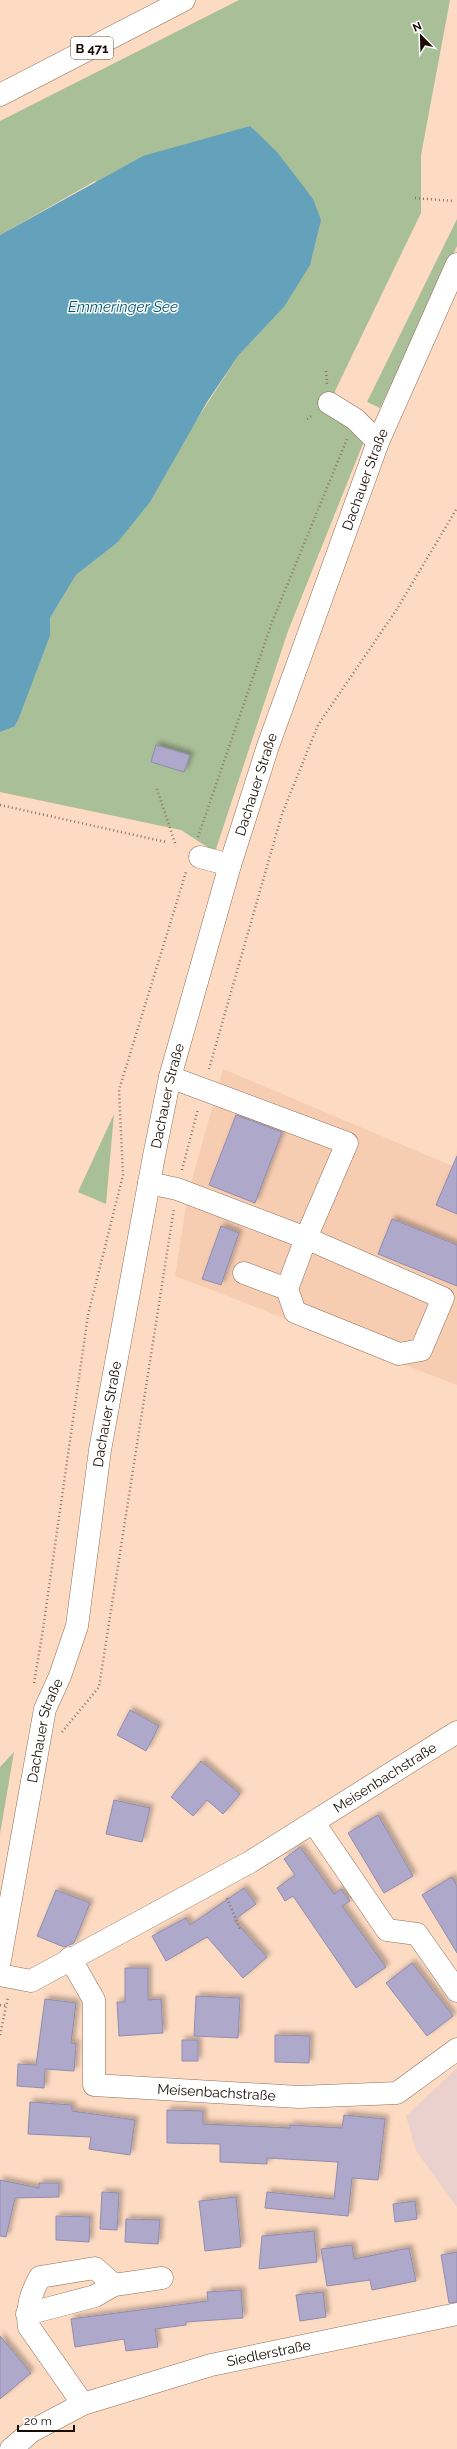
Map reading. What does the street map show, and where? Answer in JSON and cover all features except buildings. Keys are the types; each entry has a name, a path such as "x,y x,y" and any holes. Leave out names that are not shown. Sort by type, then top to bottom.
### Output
{"main road":[{"name":"B 471","path":"0,95 184,0"},
{"name":"Dachauer Straße","path":"3,1971 45,1709 60,1676 77,1626 100,1450 170,1076 230,865 268,746 378,442 457,264"},
{"path":"329,403 355,419 378,442"},
{"path":"194,856 230,865"},
{"path":"149,1183 177,1189 306,1238 443,1298 421,1350 399,1354 295,1312 287,1289 306,1238 347,1143 170,1076"},
{"path":"244,1273 287,1289"},
{"name":"Meisenbachstraße","path":"3,1971 31,1981 70,1958 220,1879 314,1823 457,1732"},
{"path":"314,1823 387,1930 417,1934 457,1991"},
{"name":"Meisenbachstraße","path":"70,1958 94,2000 94,2085 299,2097 397,2092 457,2049"},
{"path":"83,2404 29,2326 27,2314 31,2293 40,2277 95,2268 114,2285"},
{"path":"27,2314 95,2296 114,2285 162,2278"},
{"name":"Siedlerstraße","path":"11,2449 32,2431 83,2404 211,2365 457,2314"}],"path":[{"path":"415,198 453,201"},
{"path":"32,1691 42,1636 88,1315 122,1175 119,1090 194,856 272,622 355,419"},
{"path":"203,1089 282,814 318,725 397,609 457,508"},
{"path":"157,789 176,846"},
{"path":"0,805 166,842"},
{"path":"220,1879 240,1929"},
{"path":"0,2035 7,2006 3,1971"},
{"path":"0,2005 7,2006"}],"shaded area":[{"path":"223,1069 457,1168 457,1385 175,1276 188,1194"},
{"path":"457,2068 457,2207 416,2151 406,2116"}],"green space":[{"path":"239,0 450,0 421,155 421,213 335,391 336,420 366,436 288,631 215,852 181,830 0,792 0,732 14,727 50,636 50,618 76,575 117,543 238,356 284,307 95,181 0,235 0,121"},
{"path":"457,219 457,246 380,408 367,402"},
{"path":"114,1114 106,1204 78,1192"},
{"path":"14,1752 0,1834 0,1767"}],"water":[{"name":"Emmeringer See","path":"250,126 277,152 313,199 321,220 310,265 284,307 238,356 207,402 150,502 117,543 76,575 50,618 50,636 18,720 14,727 0,732 0,235 143,156"}]}
